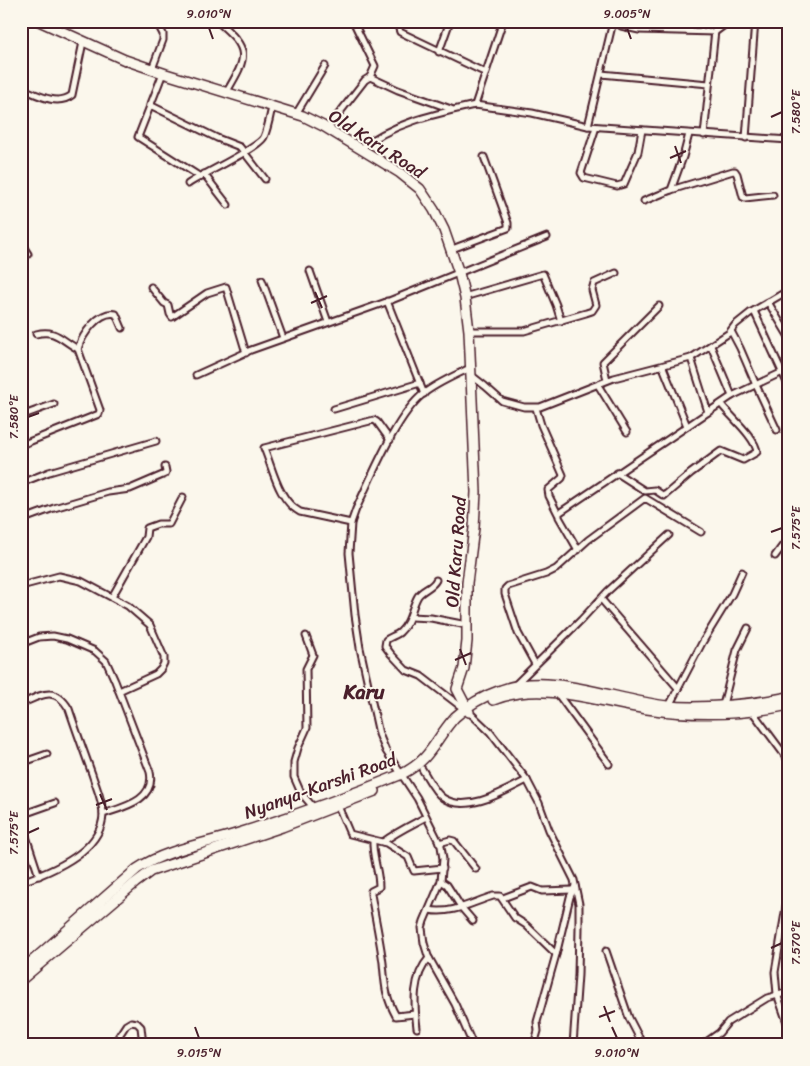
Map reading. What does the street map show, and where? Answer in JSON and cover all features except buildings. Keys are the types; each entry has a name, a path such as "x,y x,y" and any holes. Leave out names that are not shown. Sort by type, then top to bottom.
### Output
{"main road":[{"name":"Old Karu Road","path":"39,21 125,60 296,114 328,129 408,179 420,189 434,210 452,249 464,297 469,331 476,492 474,528 467,583 467,641 464,668 458,686 458,692 466,710"},
{"name":"Nyanya-Karshi Road","path":"230,840 282,827 338,806 403,776 426,758 446,728 466,710 500,690 537,683 550,684 669,706 753,703 789,697"},
{"name":"Nyanya-Karshi Road","path":"21,980 32,966 145,875 230,840 422,769 466,710 492,700 512,694 540,691 670,712 727,713 789,705"},
{"name":"Nyanya-Karshi Road","path":"21,971 32,966"}],"street":[{"path":"152,69 163,40 161,30 156,21"},
{"path":"216,21 238,41 244,53 237,76 226,93"},
{"path":"328,129 365,80 370,77 375,66 353,21"},
{"path":"400,21 398,26 400,32 486,73"},
{"path":"439,52 450,21"},
{"path":"475,105 504,21"},
{"path":"704,135 716,21"},
{"path":"588,126 616,23 639,30 714,32 730,21"},
{"path":"746,138 756,21"},
{"path":"21,88 50,99 70,97 83,42"},
{"path":"296,114 325,66"},
{"path":"162,73 138,137 201,175 228,204"},
{"path":"601,74 709,84"},
{"path":"370,77 398,90 452,110"},
{"path":"150,105 216,138 235,144 244,152 265,179"},
{"path":"360,149 386,132 435,114 475,105 532,113 596,127 789,140"},
{"path":"188,184 260,142 264,138 272,107"},
{"path":"596,127 582,173 584,178 618,186 624,184 638,152 642,130"},
{"path":"672,190 689,134"},
{"path":"452,249 508,228 508,222 484,158"},
{"path":"644,201 733,171 738,174 743,197 773,195"},
{"path":"196,375 283,338 387,301 547,237"},
{"path":"21,243 28,254 21,262"},
{"path":"310,271 328,322"},
{"path":"469,331 524,331 592,311 596,305 592,290 594,283 616,273"},
{"path":"464,297 543,274 561,321"},
{"path":"262,280 283,338"},
{"path":"151,287 164,303 168,305 170,314 174,317 207,293 226,287 246,353"},
{"path":"473,1045 455,1004 429,958 424,943 422,928 442,882 443,859 439,842 418,798 386,751 379,734 360,648 349,552 351,523 356,509 390,440 411,406 424,394 445,380 470,371 502,401 524,408 536,408 607,380 663,367 691,358 711,346 754,311 789,291"},
{"path":"387,301 424,394"},
{"path":"768,302 789,336"},
{"path":"607,380 603,362 659,306"},
{"path":"754,311 789,387"},
{"path":"21,445 99,414 100,410 78,349 80,342 93,325 105,314 116,314 122,328"},
{"path":"731,331 777,430"},
{"path":"36,334 52,333 78,349"},
{"path":"711,346 732,396"},
{"path":"691,358 708,412"},
{"path":"663,367 688,426"},
{"path":"558,514 586,493 732,396 789,369"},
{"path":"334,409 420,383"},
{"path":"598,385 627,432"},
{"path":"22,414 54,404"},
{"path":"617,474 645,491 654,490 664,496 721,451 725,451 743,460 757,452 744,430 721,404"},
{"path":"536,408 563,475 548,490 549,496 578,550"},
{"path":"351,523 300,512 294,508 284,498 264,448 374,420 378,422 390,440"},
{"path":"21,483 49,472 156,441"},
{"path":"21,520 108,492 139,486 164,474 166,472 165,467"},
{"path":"112,597 146,537 147,528 158,524 169,524 183,497"},
{"path":"535,664 518,633 505,589 517,582 546,574 556,569 588,540 646,498 701,532"},
{"path":"512,687 601,600 608,590 669,535"},
{"path":"775,556 789,537"},
{"path":"669,706 702,643 732,594 742,572"},
{"path":"21,586 59,576 81,581 112,597 139,615 150,625 164,656 164,663 156,674 119,691"},
{"path":"436,580 432,586 418,596 411,617 400,632 386,640 386,648 406,670 421,676 466,710 490,732 527,780 539,803 549,830 574,880 574,888 579,904 578,975 573,1045"},
{"path":"601,600 678,688"},
{"path":"411,617 432,618 467,625"},
{"path":"723,705 737,650 748,628"},
{"path":"21,644 53,636 67,639 95,651 106,661 150,772 152,782 149,790 141,798 103,814"},
{"path":"306,636 313,656 306,669 308,728 298,748 294,762 294,777 314,808"},
{"path":"21,704 48,693 57,695 64,700 69,709 100,797 103,814 95,838 70,861 55,870 21,882"},
{"path":"557,694 609,764"},
{"path":"752,711 789,761"},
{"path":"21,763 47,754"},
{"path":"422,769 438,794 444,799 453,802 471,803 490,798 527,780"},
{"path":"21,815 55,803"},
{"path":"338,806 350,834 383,842 408,857 414,871 443,868"},
{"path":"383,842 393,834 426,818"},
{"path":"21,821 39,876"},
{"path":"374,840 372,853 378,870 379,887 371,891 371,894 383,963 384,984 396,1016 416,1014"},
{"path":"439,842 454,841 476,869"},
{"path":"442,882 447,885 461,907 473,921"},
{"path":"503,898 529,887 542,891 574,888"},
{"path":"534,1045 538,1031 537,1022 564,918 574,888"},
{"path":"789,889 775,972 777,994 789,1028"},
{"path":"429,910 438,912 461,907 493,896 500,896 515,918 526,925 556,954"},
{"path":"606,951 629,1018 643,1045"},
{"path":"21,954 32,966"},
{"path":"417,1028 415,992 421,968 429,958"},
{"path":"702,1045 719,1032 728,1022 767,998 789,992"},
{"path":"112,1045 126,1025 131,1022 137,1023 142,1027 143,1045"}],"district":[{"name":"Karu","path":"364,692"}]}
